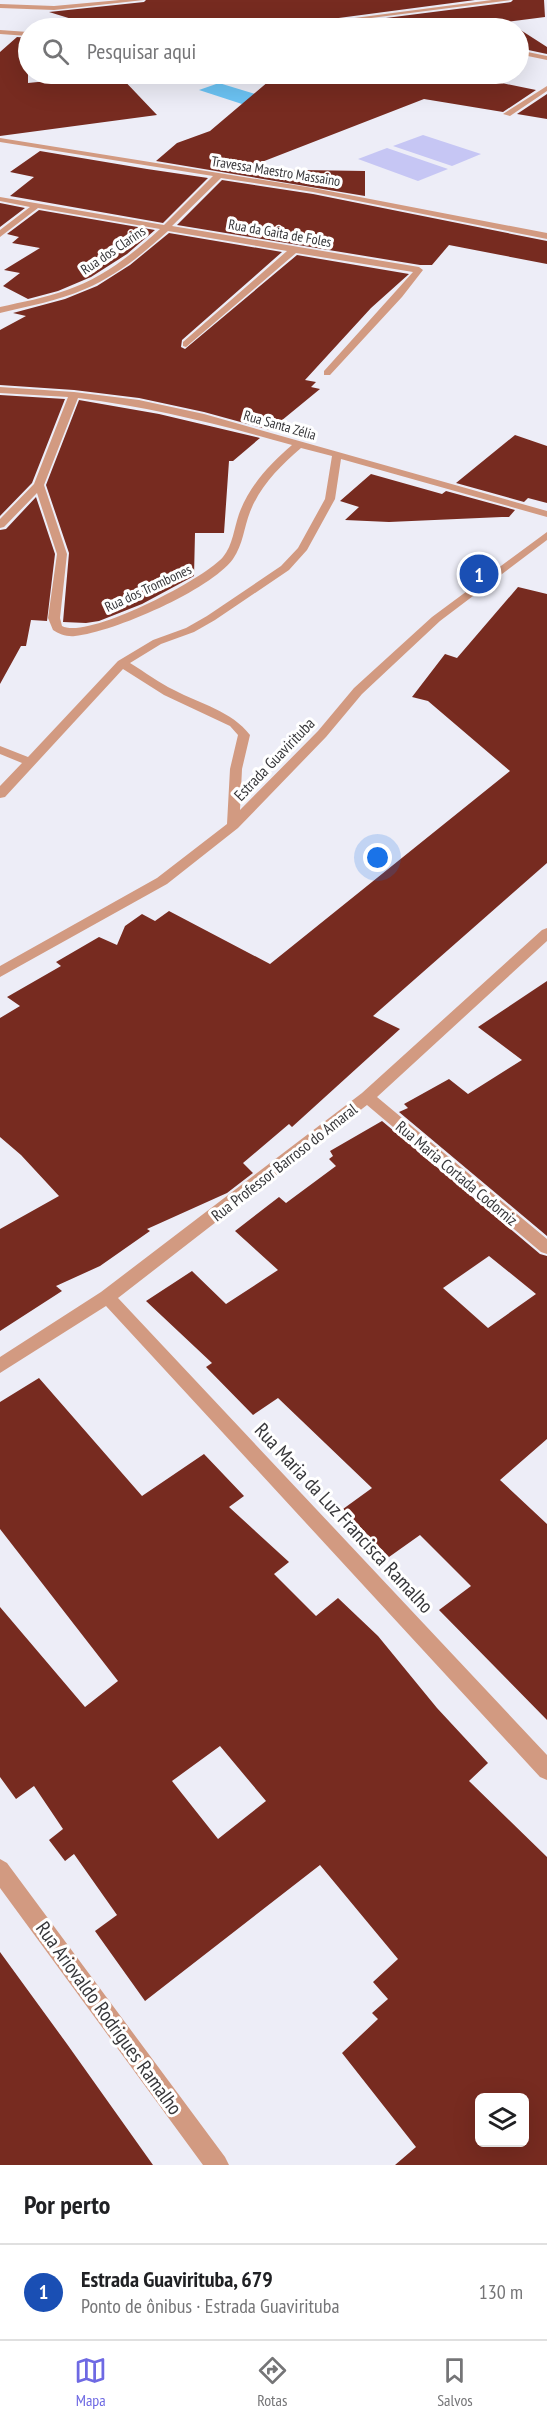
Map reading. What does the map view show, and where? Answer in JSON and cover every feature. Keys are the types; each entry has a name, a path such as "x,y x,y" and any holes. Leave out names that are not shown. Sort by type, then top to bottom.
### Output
{"street":[{"path":"0,6 54,8 141,0"},
{"path":"362,18 508,0"},
{"path":"0,32 18,33"},
{"path":"529,54 547,58"},
{"path":"507,114 547,88"},
{"name":"Travessa Maestro Massaino","path":"0,140 324,192 547,236"},
{"name":"Rua dos Clarins","path":"0,310 91,283 168,228 219,175"},
{"name":"Rua da Gaita de Foles","path":"0,199 418,270 399,295 327,373"},
{"path":"0,234 37,205"},
{"path":"186,344 294,250"},
{"name":"Rua Santa Zélia","path":"0,390 74,395 139,403 204,417 547,514"},
{"path":"0,525 39,485 74,395"},
{"name":"Rua dos Trombones","path":"39,485 62,554 54,618 57,628 65,633 87,631 155,603 215,572 230,555 239,535 246,508 259,486 272,467 299,444"},
{"path":"0,794 122,663 157,642 190,630 211,618 285,568 311,537 330,499 337,455"},
{"name":"Estrada Guavirituba","path":"0,972 162,881 233,825 322,734 358,691 418,635 547,534"},
{"path":"122,663 168,693 241,728 244,735 236,769 233,825"},
{"path":"0,750 31,762"},
{"name":"Rua Professor Barroso do Amaral","path":"0,1366 107,1297 368,1097 547,933"},
{"name":"Rua Maria Cortada Codorniz","path":"368,1097 547,1248"},
{"name":"Rua Maria da Luz Francisca Ramalho","path":"107,1297 547,1770"},
{"name":"Rua Ariovaldo Rodrigues Ramalho","path":"0,1870 217,2165"}],"shaded area":[{"path":"222,84 262,96 242,104 199,90"},
{"path":"423,135 481,154 452,166 393,146"},
{"path":"387,148 448,169 418,181 358,159"}],"building":[{"path":"146,0 475,0 339,18 68,18 49,12"},
{"path":"513,0 544,0 545,17 529,19 385,18"},
{"path":"529,35 547,47 547,54 529,50"},
{"path":"18,37 18,84 128,84 157,115 0,136 0,52"},
{"path":"265,84 507,84 536,90 503,112 424,99 244,169 365,171 365,196 156,161 177,143 210,131"},
{"path":"547,94 547,119 517,114"},
{"path":"40,151 208,178 163,223 10,196 34,177 10,172"},
{"path":"222,180 313,194 547,241 547,264 449,245 432,265 420,265 177,225"},
{"path":"0,203 25,208 0,227"},
{"path":"39,210 155,230 127,254 91,277 58,291 28,299 3,286 20,273 4,270 40,248 12,243 19,237 7,234"},
{"path":"169,233 282,252 182,340 181,347 185,349 297,255 409,274 371,308 305,380 316,382 311,387 320,389 270,430 204,412 139,398 74,390 0,385 0,330 26,316 13,313 65,299 97,286 130,265"},
{"path":"0,395 65,399 32,483 0,516"},
{"path":"79,400 159,414 260,438 233,461 229,461 224,533 195,533 194,576 142,604 99,621 86,623 63,622 69,553 46,485"},
{"path":"515,435 547,446 547,503 528,498 524,502 456,483"},
{"path":"371,474 442,494 446,491 515,510 509,517 389,522 345,520 359,507 340,501"},
{"path":"36,497 55,554 47,621 31,620 26,646 21,646 0,684 0,530 6,529"},
{"path":"518,587 547,594 547,863 373,1016 400,1029 292,1127 289,1124 243,1163 253,1173 227,1193 147,1229 150,1231 100,1266 56,1286 62,1291 0,1331 0,1229 59,1196 21,1155 0,1137 0,1018 20,1006 7,997 61,966 56,962 99,937 117,945 125,926 142,914 155,921 169,911 270,964 510,771 428,701 412,697 445,654 457,658"},
{"path":"547,981 547,1236 399,1112 408,1108 404,1104 449,1079 468,1094 522,1060 478,1027"},
{"path":"382,1121 540,1254 547,1256 547,1439 500,1480 547,1524 547,1720 439,1610 471,1586 420,1535 389,1557 343,1509 372,1488 278,1398 253,1415 206,1367 212,1363 146,1301 192,1271 226,1304 278,1270 235,1231 279,1197 286,1203 336,1166 329,1159 333,1156 330,1151","holes":["489,1256 536,1294 488,1328 443,1288"]},
{"path":"39,1378 142,1496 204,1454 244,1496 229,1507 289,1562 274,1574 316,1616 338,1598 378,1636 437,1708 488,1763 469,1781 547,1857 547,2165 395,2165 416,2147 342,2053 378,2019 372,2013 388,1999 373,1982 398,1959 320,1865 145,2001 95,1931 117,1915 74,1854 65,1861 49,1840 63,1829 34,1786 16,1799 0,1777 0,1607 85,1707 118,1681 0,1529 0,1402","holes":["220,1746 266,1801 218,1839 172,1781"]},
{"path":"0,1952 67,2044 153,2165 0,2165"}],"place":[{"name":"Estrada Guavirituba, 679","path":"479,574"}]}
